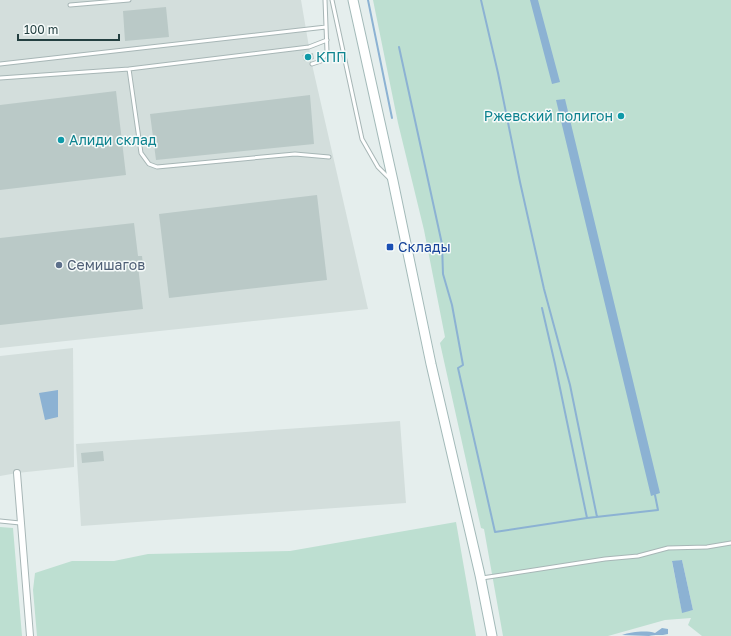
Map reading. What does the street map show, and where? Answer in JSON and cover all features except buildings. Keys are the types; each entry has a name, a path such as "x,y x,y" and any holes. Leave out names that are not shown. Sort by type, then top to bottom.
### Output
{"main road":[{"path":"353,0 393,181 429,356 492,636"}],"street":[{"path":"17,473 30,636"}],"lane":[{"path":"70,5 129,0"},
{"path":"312,64 321,61 327,52 325,0"},
{"path":"332,0 362,139 378,168 393,181"},
{"path":"0,64 326,27"},
{"path":"0,78 129,69 309,47 327,40"},
{"path":"129,69 140,153 149,164 157,167 294,154 329,157"},
{"path":"0,521 20,523"},
{"path":"480,578 605,559 638,556 668,548 707,547 731,543"}],"shaded area":[{"path":"0,0 301,0 310,53 302,55 304,61 311,60 368,309 0,348"},
{"path":"73,348 74,467 0,476 0,356"},
{"path":"400,421 406,503 81,526 76,444"}],"green space":[{"path":"373,0 731,0 731,636 702,636 688,625 691,618 665,620 608,636 503,636 484,529 481,528 440,343 445,337 424,230 398,123","holes":["682,560 693,610 682,612 672,562"]},
{"path":"456,522 476,636 37,636 33,590 35,573 72,561 114,561 148,554 290,551"},
{"path":"0,527 13,528 22,636 0,636"}],"water":[{"path":"530,0 538,0 560,82 552,84"},
{"path":"565,99 660,493 651,496 556,100"},
{"path":"58,390 58,417 45,420 39,393"},
{"path":"682,560 693,610 682,613 672,561"},
{"path":"662,628 668,629 668,634 649,636 622,635 638,632 655,633"}],"waterway":[{"path":"368,0 392,118"},
{"path":"481,0 544,289 570,385 597,517"},
{"path":"399,47 442,244 443,274 452,305 463,365 458,368 495,532 587,518 658,510 655,495"},
{"path":"542,308 587,518"}],"place":[{"name":"КПП","path":"308,57"},
{"name":"Ржевский полигон","path":"621,116"},
{"name":"Алиди склад","path":"61,140"},
{"name":"Склады","path":"390,247"},
{"name":"Семишагов","path":"59,265"}]}
